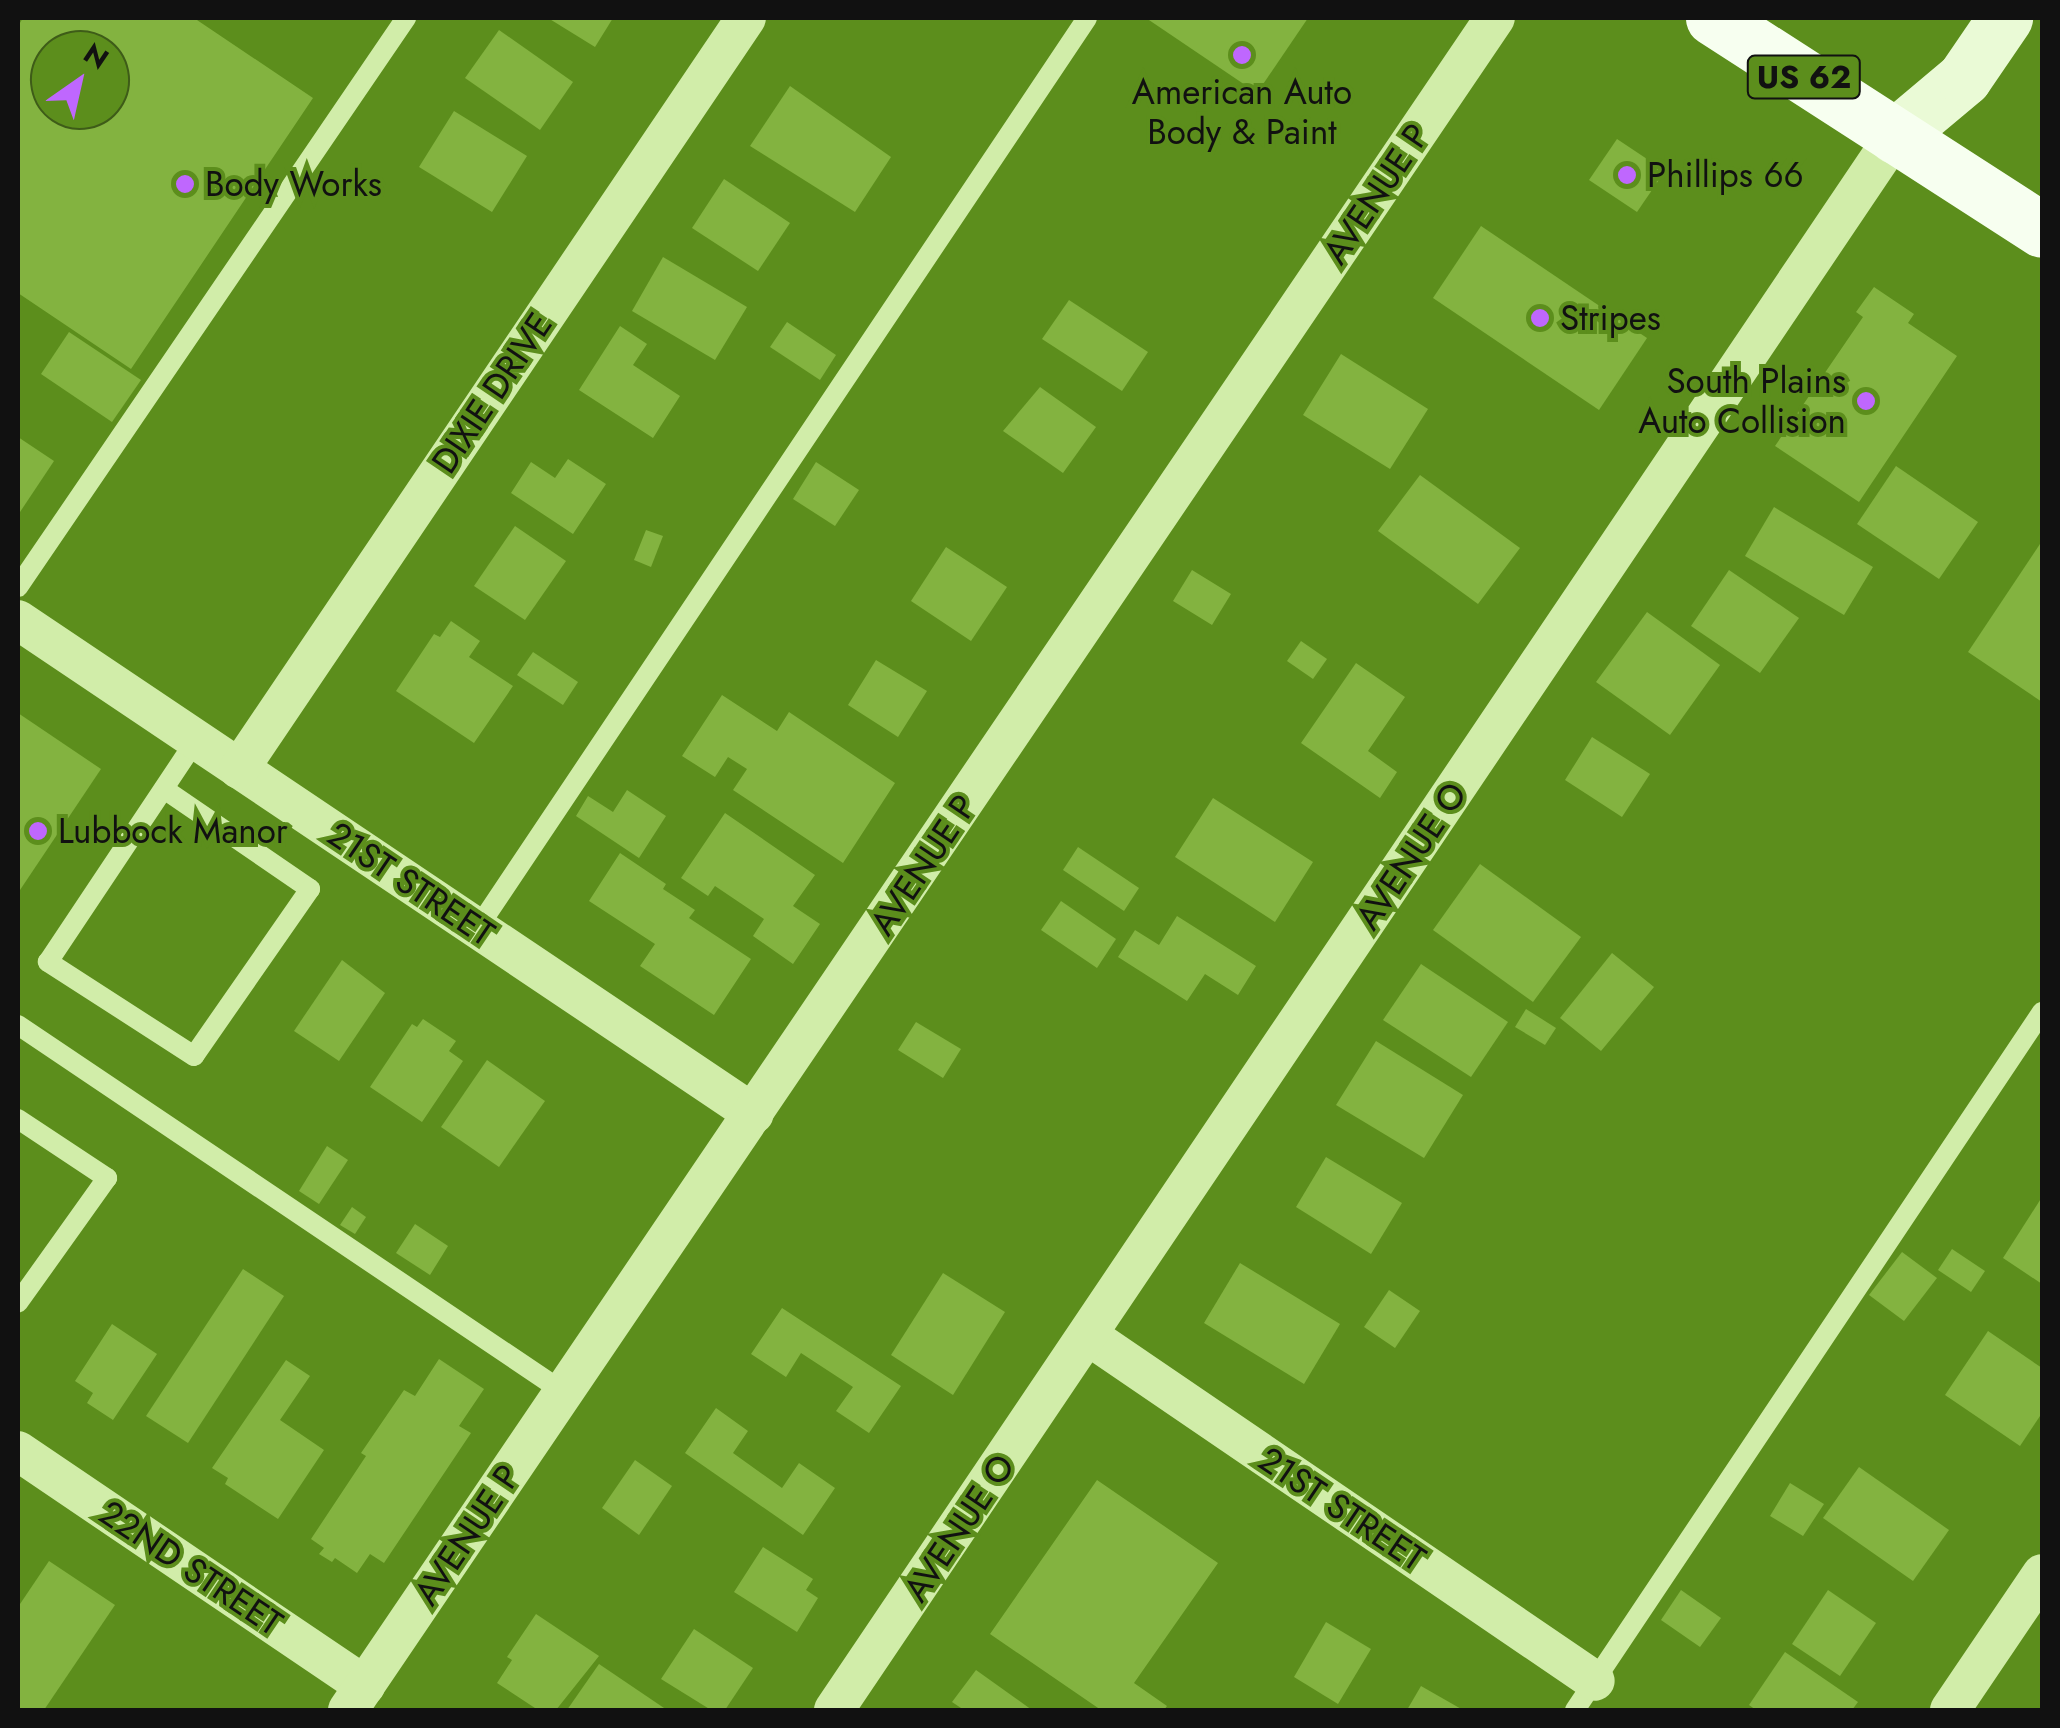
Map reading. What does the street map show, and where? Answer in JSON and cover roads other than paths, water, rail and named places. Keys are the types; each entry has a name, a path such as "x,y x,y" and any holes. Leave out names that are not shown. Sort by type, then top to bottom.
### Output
{"main road":[{"name":"US 62","path":"1713,18 2042,230"}],"street":[{"name":"DIXIE DRIVE","path":"238,769 746,18"},
{"name":"AVENUE P","path":"356,1698 1495,18"},
{"name":"AVENUE O","path":"834,1710 1896,136 1964,78 2005,18"},
{"name":"21ST STREET","path":"18,620 754,1114"},
{"name":"21ST STREET","path":"1089,1336 1585,1696"},
{"name":"22ND STREET","path":"18,1450 356,1698"},
{"path":"1950,1710 2042,1574"}],"lane":[{"path":"18,587 406,18"},
{"path":"478,928 1087,18"},
{"path":"164,789 310,889 194,1056 48,962 196,740"},
{"path":"1585,1696 2042,1012"},
{"path":"18,1024 564,1392"},
{"path":"18,1119 107,1178 18,1303"}],"place":[{"name":"American Auto Body & Paint","path":"1242,55"},
{"name":"Phillips 66","path":"1627,175"},
{"name":"Body Works","path":"185,184"},
{"name":"Stripes","path":"1540,318"},
{"name":"South Plains Auto Collision","path":"1866,401"},
{"name":"Lubbock Manor","path":"38,831"}]}
